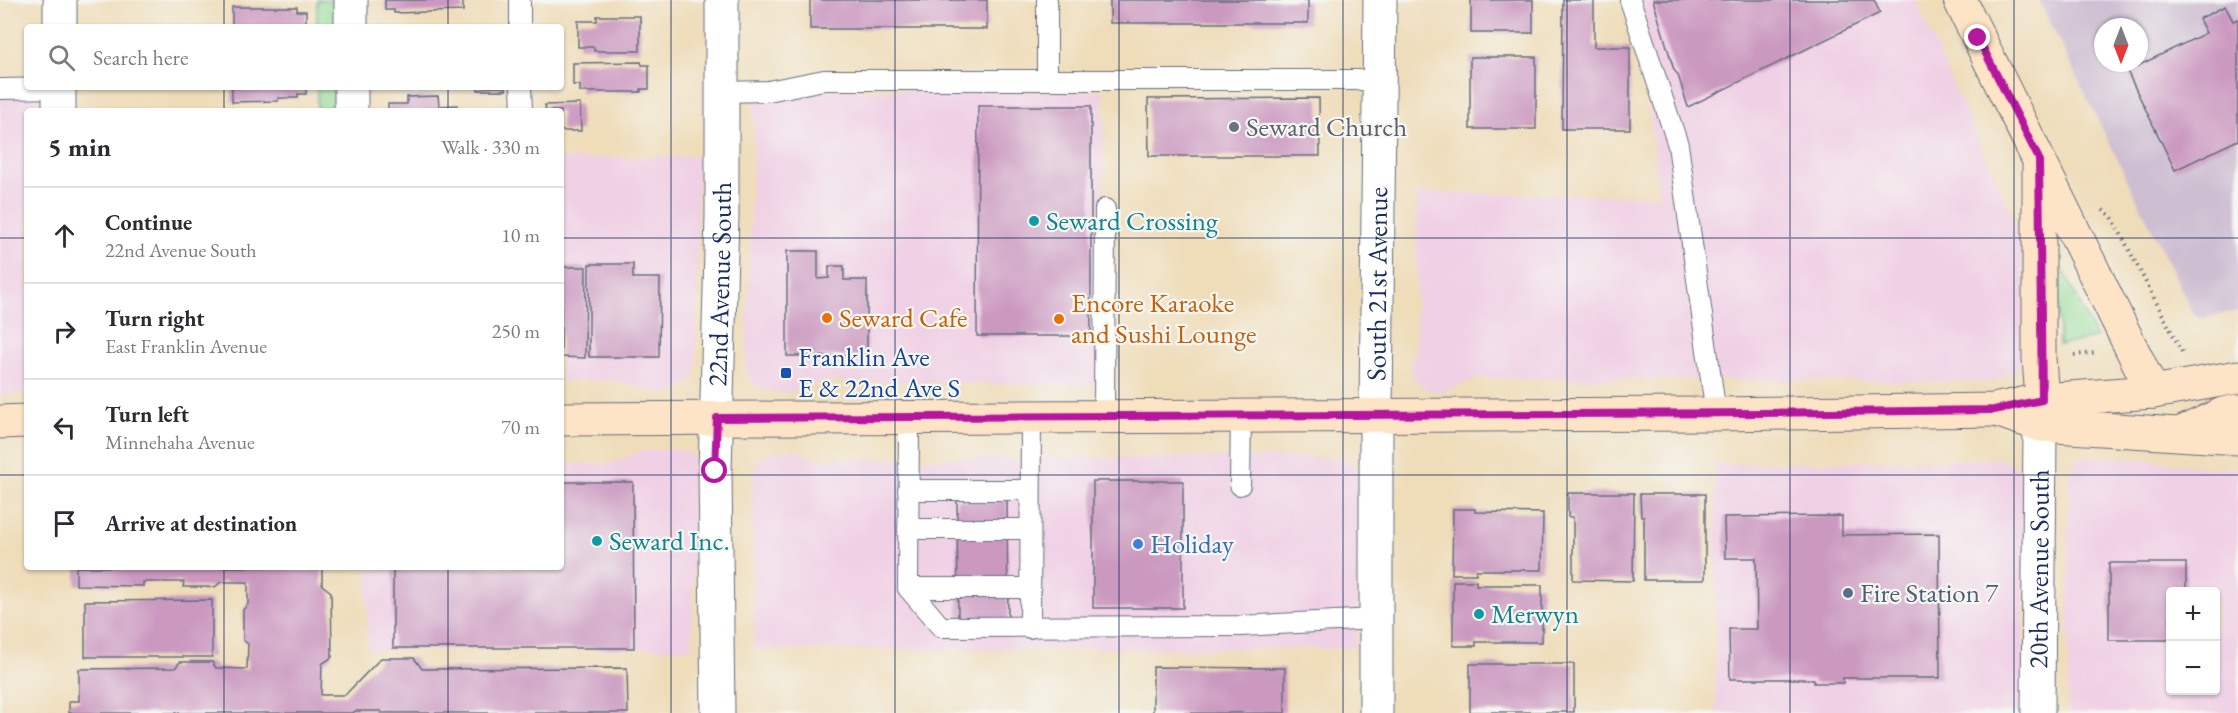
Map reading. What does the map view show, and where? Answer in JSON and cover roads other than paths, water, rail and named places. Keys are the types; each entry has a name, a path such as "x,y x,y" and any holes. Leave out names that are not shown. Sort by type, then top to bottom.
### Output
{"street":[{"path":"60,0 60,24"},
{"path":"351,0 351,24"},
{"name":"22nd Avenue South","path":"718,713 715,471 723,92 722,0"},
{"name":"South 21st Avenue","path":"1376,713 1380,0"},
{"path":"1960,0 2153,392"},
{"path":"351,90 351,108"},
{"path":"2039,159 2041,413"},
{"path":"2041,413 2238,377"},
{"path":"564,419 1716,414 1994,410 2041,413 2180,434 2238,438"},
{"path":"2180,434 2223,414 2238,411"},
{"name":"20th Avenue South","path":"2038,713 2041,413"},
{"path":"0,422 24,422"}],"lane":[{"path":"520,0 520,24"},
{"path":"1047,0 1047,80"},
{"path":"1630,0 1678,145 1716,414"},
{"path":"723,92 768,91 824,80 1380,80"},
{"path":"0,89 59,95"},
{"path":"521,90 522,108"},
{"path":"1104,416 1106,209"},
{"path":"1240,485 1241,415"},
{"path":"1030,416 1030,628"},
{"path":"909,417 908,588 941,627 1241,626 1375,619"},
{"path":"908,490 1030,490"},
{"path":"908,529 1030,529"},
{"path":"908,588 1030,588"}],"place":[{"name":"Seward Church","path":"1234,127"},
{"name":"Seward Crossing","path":"1034,221"},
{"name":"Seward Cafe","path":"827,318"},
{"name":"Encore Karaoke and Sushi Lounge","path":"1059,319"},
{"name":"Franklin Ave E & 22nd Ave S","path":"786,373"},
{"name":"Seward Inc.","path":"597,541"},
{"name":"Holiday","path":"1138,544"},
{"name":"Fire Station 7","path":"1848,593"},
{"name":"Merwyn","path":"1479,614"}]}
